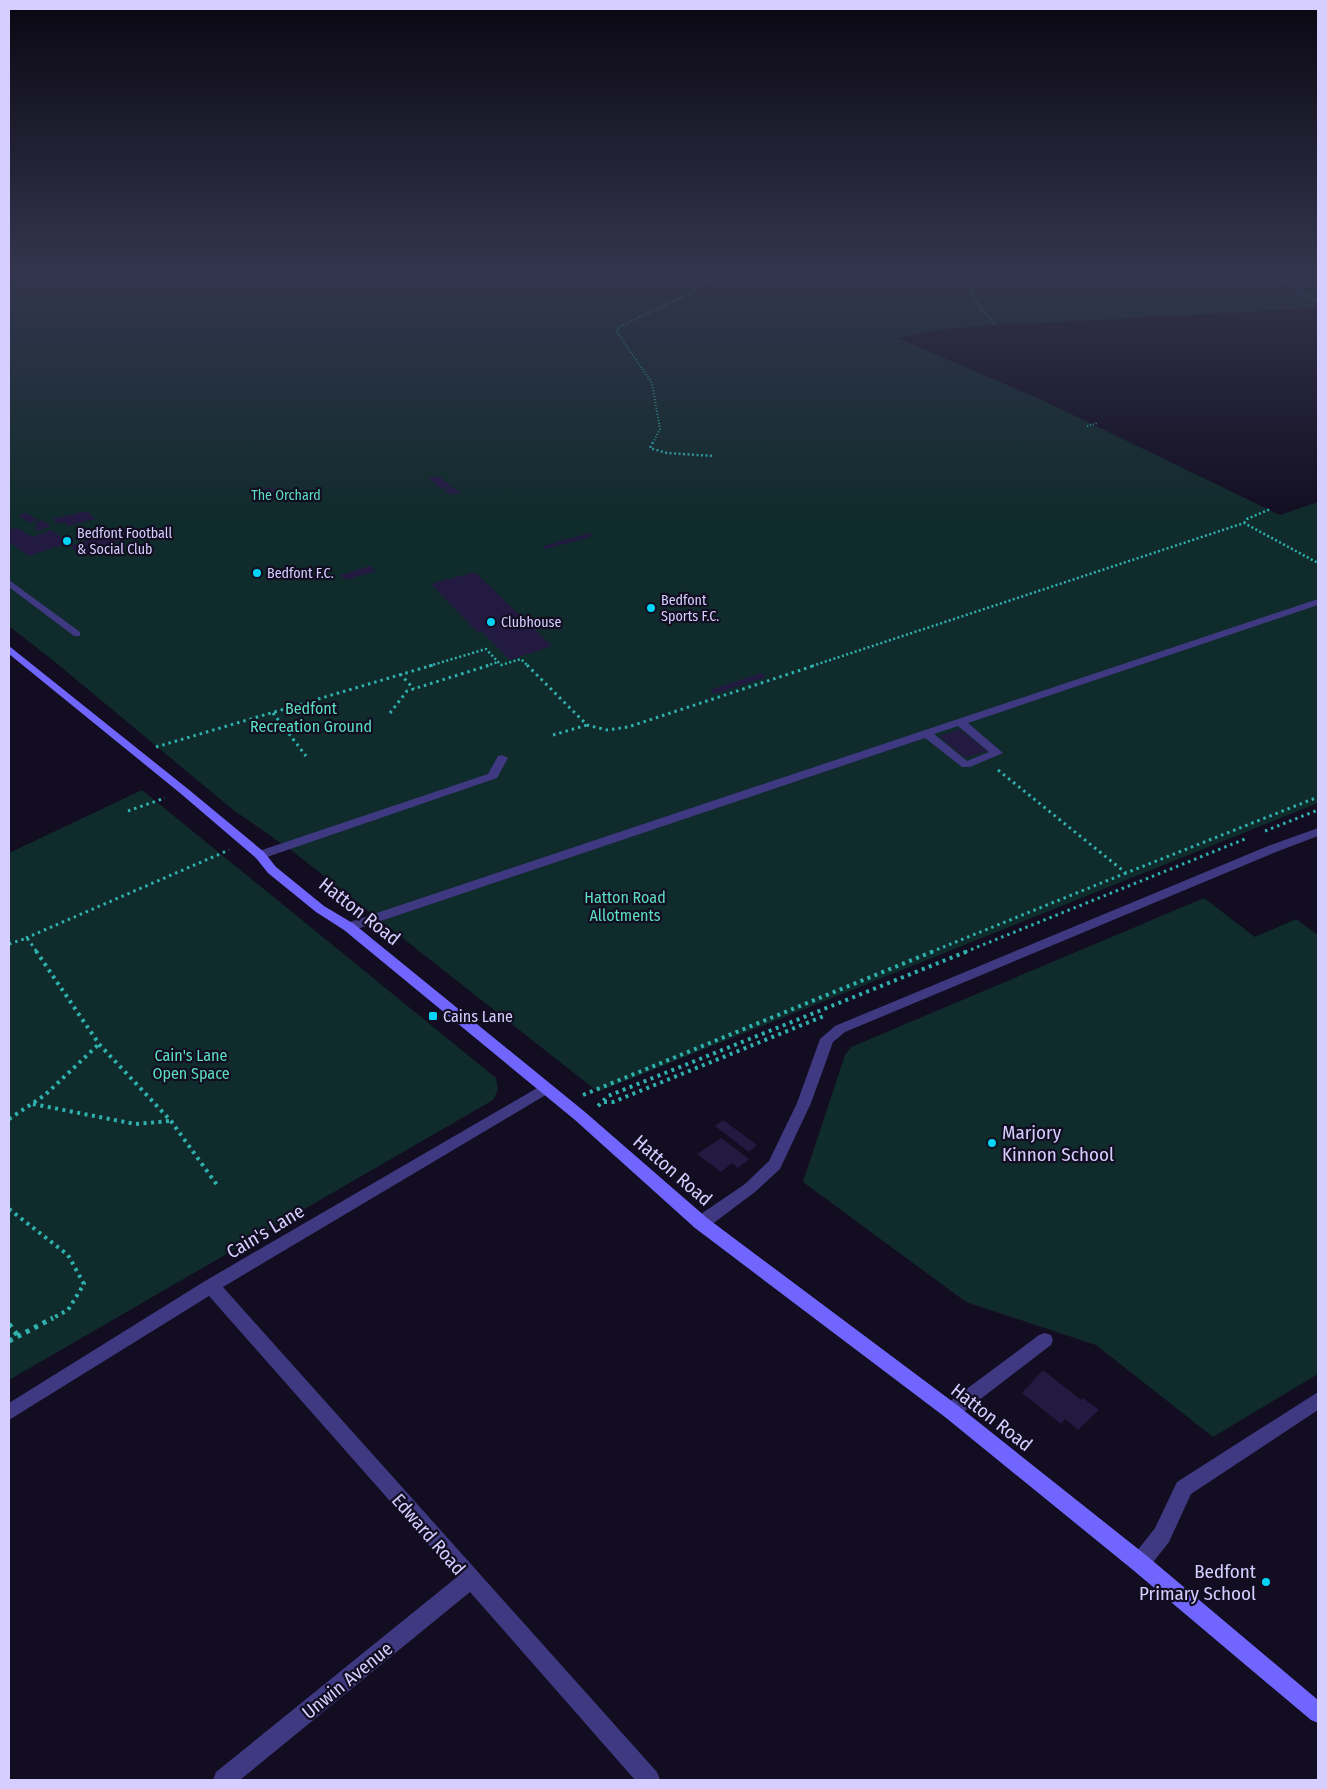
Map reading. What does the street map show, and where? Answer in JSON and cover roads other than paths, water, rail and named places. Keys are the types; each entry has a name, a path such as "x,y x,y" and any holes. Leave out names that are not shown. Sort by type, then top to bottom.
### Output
{"street":[{"path":"9,582 77,634"},
{"path":"349,927 1318,602"},
{"name":"Hatton Road","path":"9,649 246,843 260,855 272,870 320,909 349,927 574,1112 701,1223 951,1411 1140,1563 1318,1713"},
{"path":"927,734 966,765 997,753 961,723"},
{"path":"260,855 493,776 502,758"},
{"path":"701,1223 750,1188 775,1165 804,1103 827,1039 840,1029 1272,849 1318,832"},
{"name":"Cain's Lane","path":"9,1412 211,1286 544,1089"},
{"name":"Edward Road","path":"211,1286 469,1580 649,1780"},
{"path":"951,1411 1045,1340"},
{"path":"1140,1563 1162,1535 1184,1488 1318,1400"},
{"name":"Unwin Avenue","path":"224,1780 469,1580"}],"place":[{"name":"Bedfont Football & Social Club","path":"67,541"},
{"name":"Bedfont F.C.","path":"257,573"},
{"name":"Bedfont Sports F.C.","path":"651,608"},
{"name":"Clubhouse","path":"491,622"},
{"name":"Cains Lane","path":"433,1016"},
{"name":"Marjory Kinnon School","path":"992,1143"},
{"name":"Bedfont Primary School","path":"1266,1582"}],"park label":[{"name":"The Orchard","path":"286,495"},
{"name":"Bedfont Recreation Ground","path":"311,717"},
{"name":"Hatton Road Allotments","path":"625,906"},
{"name":"Cain's Lane Open Space","path":"191,1064"}]}
